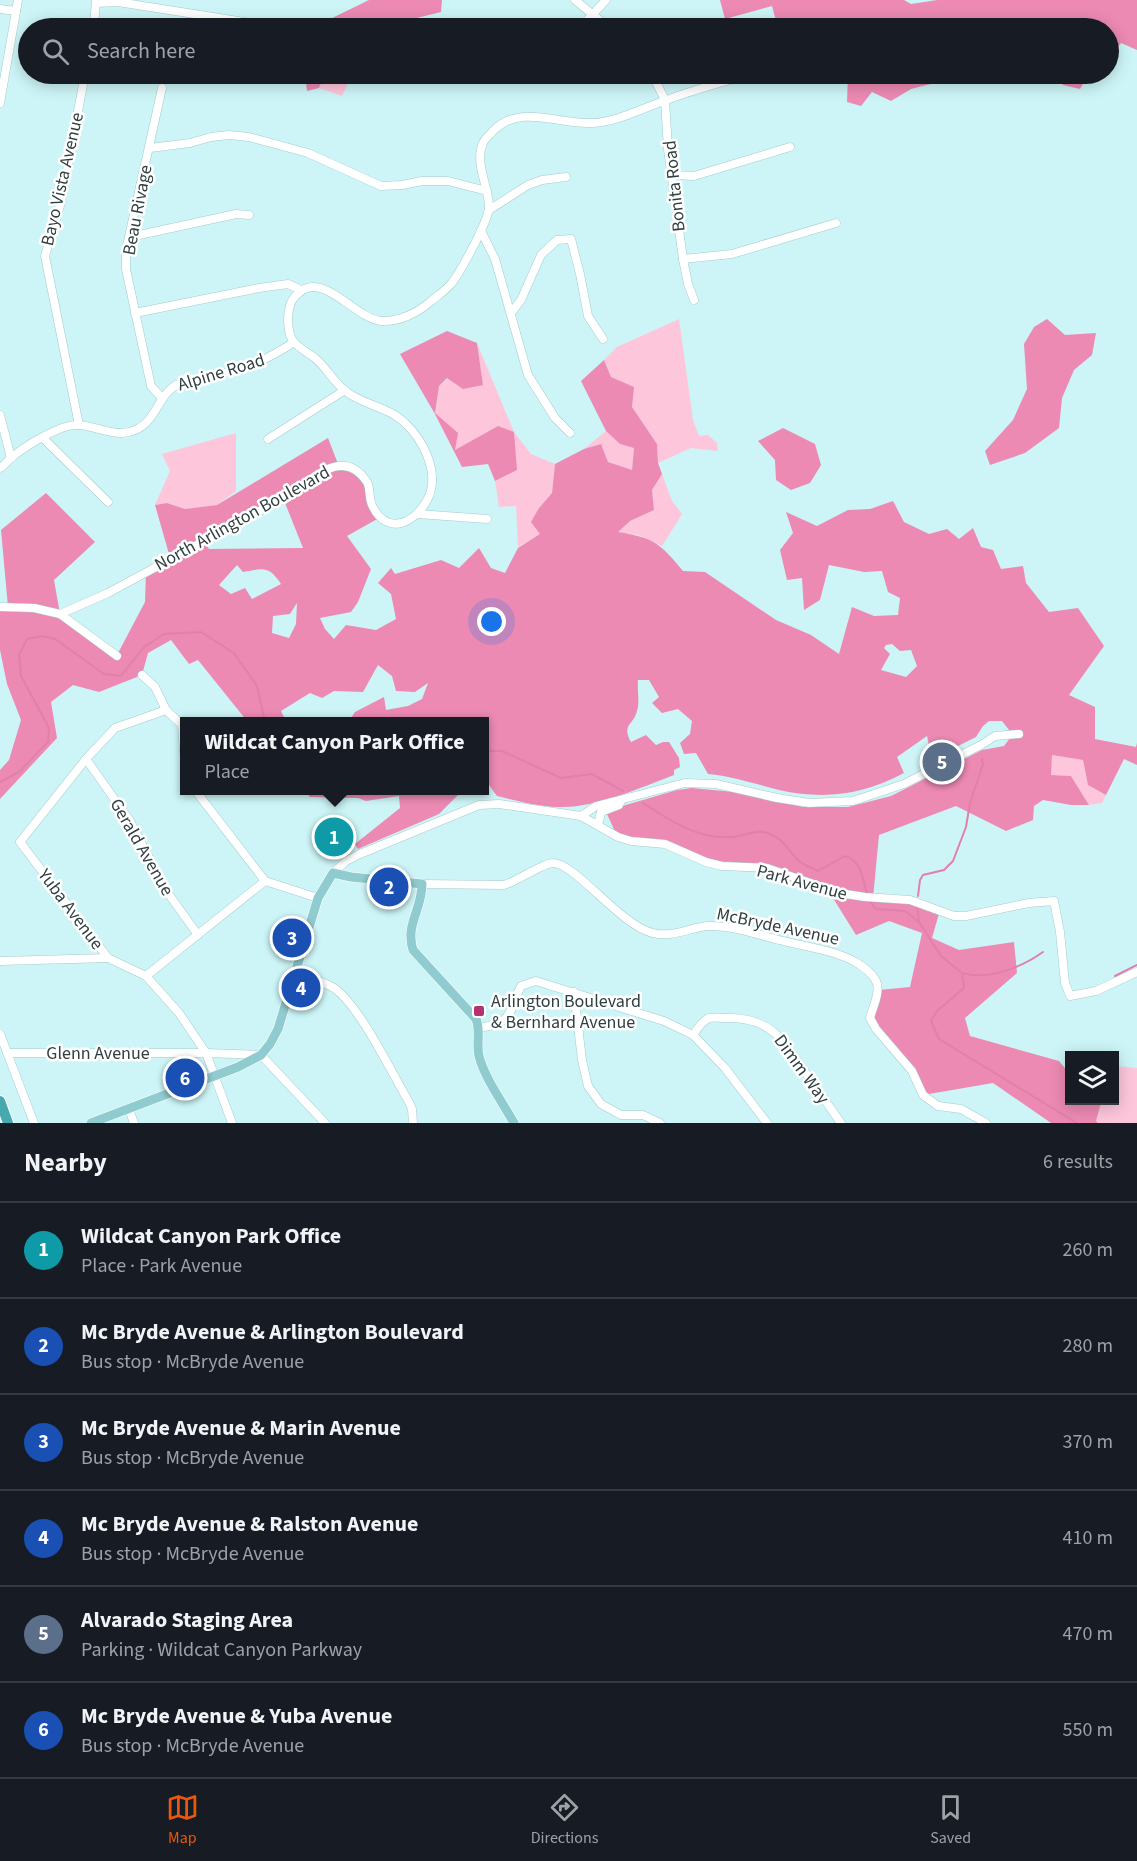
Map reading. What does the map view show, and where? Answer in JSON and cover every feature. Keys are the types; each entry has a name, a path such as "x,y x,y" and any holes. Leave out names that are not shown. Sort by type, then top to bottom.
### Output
{"highway":[{"path":"0,1101 8,1123"}],"main road":[{"name":"McBryde Avenue","path":"333,873 351,878 422,884"},
{"path":"91,1123 215,1077 261,1055 278,1029 318,898 333,873"},
{"path":"422,884 422,897 410,930 413,950 476,1019 480,1028 478,1054 514,1123"}],"street":[{"path":"0,103 18,0"},
{"path":"575,0 597,18"},
{"path":"589,18 606,0"},
{"path":"95,18 96,1 217,18"},
{"path":"0,9 16,11"},
{"name":"Bayo Vista Avenue","path":"79,425 45,256 61,202 83,84"},
{"name":"Bonita Road","path":"657,84 665,100 668,149 683,259 694,300"},
{"path":"418,514 429,498 432,482 430,464 423,448 412,430 393,414 345,390 316,359 294,342 288,326 288,310 292,300 301,290 313,286 330,291 366,317 382,321 399,319 420,310 451,284 481,231 489,210 480,164 483,143 501,124 522,117 552,118 590,124 611,121 665,100 719,84"},
{"name":"Beau Rivage","path":"162,88 126,250 126,269 151,386 162,398"},
{"path":"150,148 229,135 249,137 308,153 381,186 422,181 447,181 487,191"},
{"path":"673,175 694,176 790,147"},
{"path":"489,210 528,185 542,180 566,177"},
{"path":"130,237 236,214 249,215"},
{"path":"683,259 732,254 836,223"},
{"path":"481,231 495,259 528,375 555,418 570,433"},
{"path":"511,313 521,300 541,255 557,240 570,239 588,316 603,339"},
{"path":"135,313 268,286 288,284 301,290"},
{"name":"Alpine Road","path":"0,468 11,458 67,425 129,432 144,424 155,414 168,389 252,366 294,342"},
{"path":"268,438 345,390"},
{"path":"0,415 11,458"},
{"path":"43,438 108,502"},
{"name":"North Arlington Boulevard","path":"60,614 108,593 295,492 317,474 338,465 355,468 369,484 370,503 379,518 391,524 408,522 418,514"},
{"path":"418,514 487,519"},
{"path":"0,607 34,608 60,614 117,656"},
{"path":"142,675 154,687 166,710 180,723"},
{"path":"86,759 115,728 166,710"},
{"path":"581,816 619,805 621,801 666,787 700,783 716,784 809,803 853,801 911,781 995,736 1019,734"},
{"name":"Yuba Avenue","path":"86,759 21,842 108,958 146,976 179,1013 206,1053 232,1123"},
{"name":"Gerald Avenue","path":"86,759 130,821 165,889 198,935"},
{"path":"199,795 265,881 318,898"},
{"name":"Park Avenue","path":"333,873 358,854 479,805 499,804 581,816 618,837 631,841 665,844 706,862 723,866 767,868 828,890 865,897 910,900 961,916 1029,903 1054,901 1060,932 1065,983 1070,996 1096,991 1137,972"},
{"path":"598,825 600,809"},
{"name":"McBryde Avenue","path":"422,884 504,885 516,882 545,864 553,863 567,868 636,926 650,933 669,934 708,926 726,928 838,954 860,965 875,979 879,990 870,1018 876,1029 912,1071 922,1095 938,1106 961,1109 986,1123"},
{"path":"146,976 265,881"},
{"path":"0,961 108,958"},
{"path":"294,973 335,989 352,1005 409,1102 413,1123"},
{"path":"480,1028 505,1021 513,1011 515,998 521,986 536,981 664,1021 693,1035 718,1060 767,1123"},
{"path":"574,992 582,1060 588,1086 601,1104 621,1115 643,1115 660,1123"},
{"name":"Dimm Way","path":"693,1035 700,1024 709,1018 746,1019 773,1030 841,1123"},
{"path":"0,1034 34,1123"},
{"name":"Glenn Avenue","path":"7,1053 261,1055"},
{"path":"261,1055 325,1123"},
{"path":"129,1109 134,1123"}],"shaded area":[{"path":"369,0 442,0 441,12 417,18 332,18"},
{"path":"720,0 904,0 911,4 937,0 1137,0 1137,50 1121,43 1119,46 1119,18 775,18 772,6 725,18"},
{"path":"306,84 321,84 319,88 307,91"},
{"path":"321,84 348,84 342,96 319,88"},
{"path":"848,84 931,84 911,89 891,101 872,92 861,106 847,102"},
{"path":"1062,84 1083,84 1080,89"},
{"path":"679,319 693,420 699,436 708,435 717,443 718,451 691,448 658,463 657,444 632,407 633,388 611,377 604,360 617,347"},
{"path":"1047,319 1065,335 1096,333 1092,355 1074,370 1062,398 1059,428 1025,453 990,465 985,451 1013,420 1027,389 1024,344 1034,327"},
{"path":"447,331 477,343 483,385 463,389 447,378 439,386 435,413 458,433 455,450 498,426 514,432 517,470 495,481 488,464 462,467 435,414 400,354"},
{"path":"477,343 514,432 531,454 555,464 552,493 539,508 541,534 518,547 516,506 499,507 495,481 517,470 498,426 454,451 435,414 439,386 448,378 483,385"},
{"path":"604,360 611,377 634,387 632,407 657,444 658,463 662,474 652,490 654,510 630,521 618,532 655,543 683,571 705,572 776,620 811,635 839,654 852,607 874,616 898,615 900,598 888,592 882,571 864,572 829,565 820,600 804,610 802,578 787,580 780,550 793,533 786,512 817,526 848,510 870,509 893,501 904,522 929,534 947,529 959,539 973,528 981,547 993,550 1001,569 1023,566 1026,583 1049,612 1078,608 1104,646 1069,695 1095,707 1095,739 1136,747 1137,743 1137,765 1124,759 1106,795 1088,785 1083,760 1052,755 1051,775 1071,776 1089,805 1071,805 1043,800 1034,806 1033,820 1006,831 956,806 879,835 873,898 910,900 940,910 932,938 959,950 1014,942 1017,973 965,1018 970,1036 1059,1061 1065,1068 1065,1105 1100,1105 1096,1121 1098,1123 1051,1123 993,1083 923,1095 912,1071 870,1018 879,990 910,987 922,933 889,921 856,935 828,890 766,871 723,869 664,848 618,838 607,814 619,807 677,790 692,788 734,792 803,807 848,807 891,796 982,750 1004,746 1010,738 1009,730 1002,721 989,721 976,737 932,759 927,736 897,757 904,773 873,786 843,794 812,795 708,774 696,753 684,754 680,743 690,734 692,721 678,709 662,713 652,703 659,697 649,680 638,680 638,707 629,725 628,736 631,742 646,735 656,745 669,742 679,758 680,767 674,770 674,775 603,800 574,806 545,806 497,796 489,785 489,717 352,717 355,712 384,697 386,710 408,706 422,699 428,683 415,692 396,691 392,676 378,665 363,692 334,691 322,698 310,693 281,711 284,717 244,717 198,660 189,664 171,640 148,653 142,675 99,692 73,685 51,702 57,738 0,799 0,770 9,760 21,720 7,684 0,650 0,607 8,607 1,530 46,493 95,542 54,580 60,614 117,655 145,602 146,572 169,554 155,505 167,503 185,509 217,505 328,438 338,464 357,472 368,484 379,518 347,536 371,569 358,602 351,612 320,618 325,629 334,639 346,625 376,630 396,619 391,594 378,583 391,568 395,574 441,560 459,568 479,548 491,568 505,573 518,548 540,534 531,522 552,493 555,464 584,449 601,444 608,462 632,470 634,448 620,444 606,431 581,381","holes":["283,498 303,548 209,549 204,541","237,565 243,572 261,569 269,571 281,584 252,599 245,588 231,594 219,585","297,603 296,624 289,638 272,633 273,616 290,614","892,644 900,651 911,650 917,666 906,677 881,670 890,654 884,648 886,645"]},
{"path":"783,428 815,444 821,465 810,483 791,490 776,480 775,460 758,441"},
{"path":"606,431 620,444 634,448 632,471 608,462 601,444 584,449"},
{"path":"236,433 236,491 217,505 185,509 167,503 155,505 170,471 162,454"},
{"path":"662,474 672,501 682,514 662,546 638,535 617,532 630,521 654,510 652,490"},
{"path":"1052,755 1083,760 1088,785 1106,795 1102,803 1089,805 1071,776 1051,775"},
{"path":"308,795 458,795 439,814 358,849 355,844 400,808 399,796 366,801 358,798 310,797"},
{"path":"1119,1066 1137,1068 1137,1123 1098,1123 1096,1121 1100,1105 1119,1105"}],"waterway":[{"path":"0,782 19,772 48,742 49,728 21,676 19,655 27,639 43,636 55,639 104,674 121,676 144,647 164,634 201,632 234,653 257,686 264,717"},
{"path":"489,751 502,751 561,778 592,774 623,791"},
{"path":"918,896 923,875 944,870 953,861 966,827 970,803 983,764 982,759"},
{"path":"643,803 685,828 708,835 732,837 754,832 768,833 781,841 800,862 818,871 845,856 851,858 863,877 867,895"},
{"path":"869,900 876,909 905,911 919,922 941,956 962,973 964,988 937,1011 931,1021 939,1039 1077,1123"},
{"path":"917,907 919,922"},
{"path":"962,973 994,974 1025,963 1043,952"},
{"path":"1115,976 1137,965"}],"place":[{"name":"Alvarado Staging Area","path":"942,762"},
{"name":"Wildcat Canyon Park Office","path":"334,837"},
{"name":"Mc Bryde Avenue & Arlington Boulevard","path":"389,887"},
{"name":"Mc Bryde Avenue & Marin Avenue","path":"292,938"},
{"name":"Mc Bryde Avenue & Ralston Avenue","path":"301,988"},
{"name":"Arlington Boulevard & Bernhard Avenue","path":"479,1011"},
{"name":"Mc Bryde Avenue & Yuba Avenue","path":"185,1078"}]}
